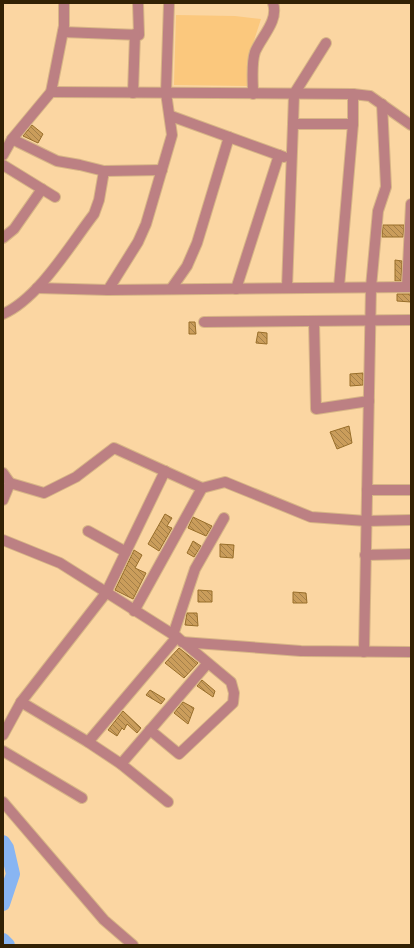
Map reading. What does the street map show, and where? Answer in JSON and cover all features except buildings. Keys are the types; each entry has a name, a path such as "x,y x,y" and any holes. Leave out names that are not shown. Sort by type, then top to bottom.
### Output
{"street":[{"path":"3,154 12,139 51,92 63,32 64,3"},
{"path":"63,32 139,35 138,3"},
{"path":"108,290 138,242 146,224 172,135 171,116 166,93 169,3"},
{"path":"253,94 254,53 273,19 273,3"},
{"path":"133,93 135,34"},
{"path":"288,288 294,94 326,43"},
{"path":"51,92 353,94 370,96 411,125"},
{"path":"339,288 353,124 353,94"},
{"path":"364,652 371,287 378,211 386,187 382,104"},
{"path":"398,115 411,117"},
{"path":"171,116 292,159"},
{"path":"293,124 353,124"},
{"path":"172,289 187,266 197,243 229,137"},
{"path":"12,139 57,161 80,164 104,171 162,170"},
{"path":"236,289 279,155"},
{"path":"3,165 55,197"},
{"path":"3,314 14,309 38,288 94,214 99,200 104,171"},
{"path":"3,238 14,229 42,189"},
{"path":"38,288 108,290 409,287 411,204"},
{"path":"204,322 411,320"},
{"path":"314,321 316,409 368,401"},
{"path":"3,473 10,483 44,493 76,477 114,448 202,488 224,482 311,517 366,522 411,520"},
{"path":"3,735 21,702 106,593 165,471"},
{"path":"3,500 10,483"},
{"path":"134,611 202,488"},
{"path":"367,490 411,490"},
{"path":"88,742 177,638 195,569 224,518"},
{"path":"88,531 126,552"},
{"path":"3,540 60,563 177,638 207,664 231,682 234,693 233,703 179,754 150,730"},
{"path":"365,555 411,554"},
{"path":"177,638 301,651 411,652"},
{"path":"121,764 207,664"},
{"path":"21,702 88,742 121,764 168,802"},
{"path":"3,751 82,798"},
{"path":"3,802 104,920 133,945"}],"shaded area":[{"path":"176,15 235,16 261,19 248,59 247,86 174,85"}],"waterway":[{"path":"3,842 7,848 13,874 3,904"},
{"path":"3,940 8,945"}]}
